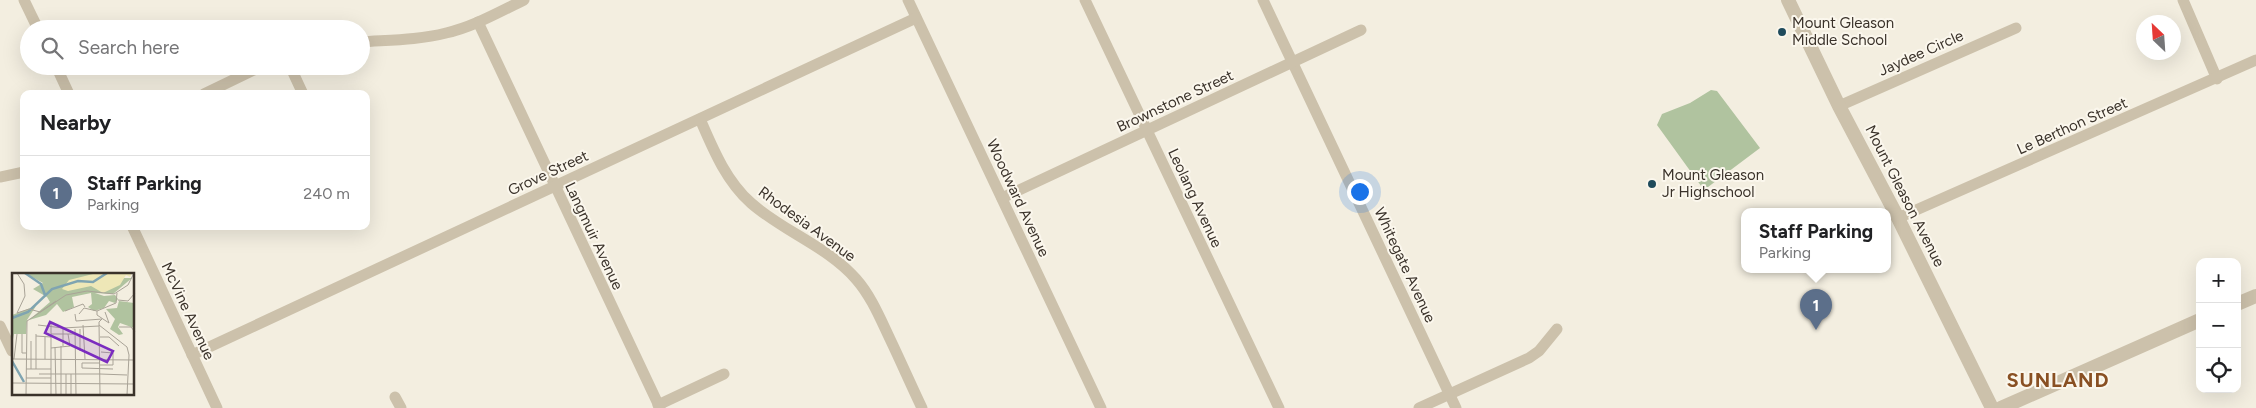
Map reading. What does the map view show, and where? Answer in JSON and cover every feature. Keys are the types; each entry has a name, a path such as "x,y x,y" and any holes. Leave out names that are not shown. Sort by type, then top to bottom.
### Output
{"street":[{"path":"24,0 34,20"},
{"path":"370,41 427,37 452,32 524,0"},
{"name":"Woodward Avenue","path":"908,0 1101,408"},
{"name":"Leolang Avenue","path":"1085,0 1278,408"},
{"name":"Whitegate Avenue","path":"1263,0 1456,408"},
{"name":"Mount Gleason Avenue","path":"1788,0 1839,106 1898,218 1992,408"},
{"path":"2183,0 2218,78"},
{"name":"Grove Street","path":"192,355 916,18"},
{"name":"Langmuir Avenue","path":"478,22 554,187 659,406"},
{"name":"Jaydee Circle","path":"1839,106 2016,28"},
{"name":"Brownstone Street","path":"1002,198 1361,30"},
{"name":"Le Berthon Street","path":"1898,218 2256,60"},
{"path":"60,75 67,90"},
{"path":"212,90 243,75"},
{"path":"294,75 301,90"},
{"name":"Rhodesia Avenue","path":"700,119 720,162 737,188 750,202 765,214 840,263 857,280 876,309 922,408"},
{"path":"0,178 20,173"},
{"name":"McVine Avenue","path":"134,230 217,408"},
{"path":"2239,303 2256,296"},
{"path":"2001,408 2196,322"},
{"path":"0,326 12,351"},
{"path":"1420,408 1529,358 1539,352 1558,329"},
{"path":"659,406 724,374"},
{"path":"395,397 400,408"}],"green space":[{"path":"1711,90 1717,91 1760,148 1704,190 1657,125 1662,114 1690,103"}],"place":[{"name":"Mount Gleason Middle School","path":"1782,32"},
{"name":"Mount Gleason Jr Highschool","path":"1652,184"},
{"name":"Staff Parking","path":"1816,330"}],"district":[{"name":"SUNLAND","path":"2058,380"}]}
